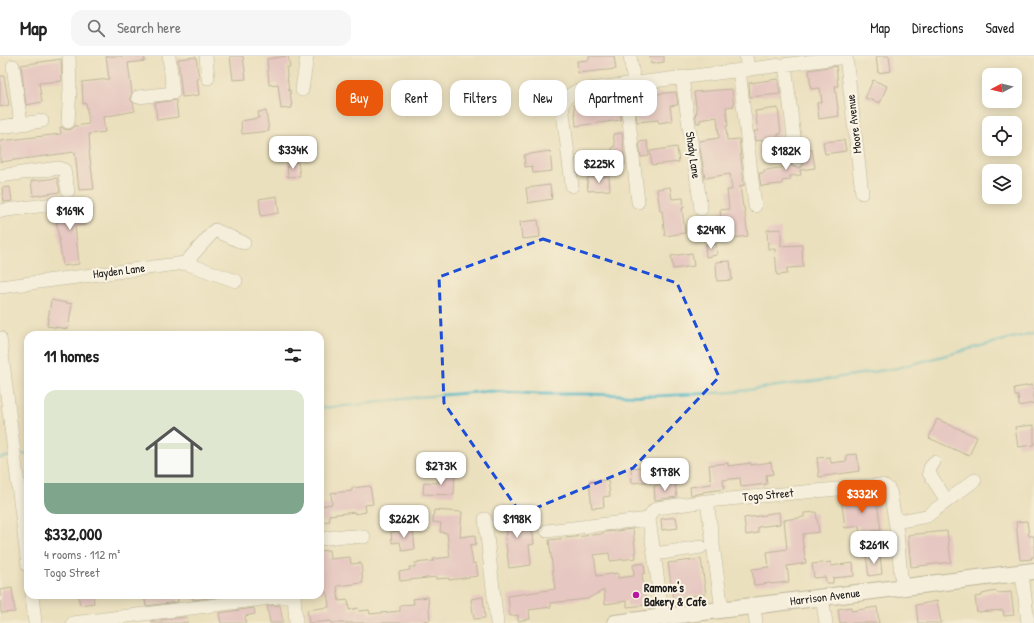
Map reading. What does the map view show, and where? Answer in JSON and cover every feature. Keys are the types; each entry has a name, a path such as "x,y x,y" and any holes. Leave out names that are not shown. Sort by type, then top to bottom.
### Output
{"main road":[{"name":"Harrison Avenue","path":"616,623 663,617 687,619 722,610 1028,572"}],"street":[{"path":"68,122 70,88 69,56"},
{"path":"138,97 173,93 168,56"},
{"path":"206,56 208,78"},
{"path":"302,90 307,56"},
{"path":"629,80 630,56"},
{"path":"746,56 743,70 756,206"},
{"path":"657,81 846,56"},
{"name":"Moore Avenue","path":"846,56 862,193"},
{"path":"785,65 797,160"},
{"path":"13,66 21,124"},
{"name":"Shady Lane","path":"682,78 701,209"},
{"path":"572,186 562,105 566,98 575,92"},
{"path":"631,116 638,202"},
{"path":"0,127 42,121"},
{"path":"0,176 58,168 64,170 68,191"},
{"path":"0,211 54,204"},
{"path":"185,263 215,230 244,243"},
{"name":"Hayden Lane","path":"0,287 185,263 236,281"},
{"path":"0,338 24,533"},
{"path":"934,462 928,473 947,501"},
{"path":"902,587 895,522 927,516 975,480"},
{"name":"Togo Street","path":"547,531 650,516 657,508 707,501 881,485 886,486 890,491 895,522"},
{"path":"707,501 722,610"},
{"path":"650,516 663,617"},
{"path":"484,518 497,623"},
{"path":"324,538 342,536 364,536"},
{"path":"655,554 701,547"},
{"path":"1028,572 1028,623"},
{"path":"822,597 826,623"},
{"path":"32,599 35,623"},
{"path":"73,623 262,599"},
{"path":"294,599 296,623"},
{"path":"754,606 756,623"}],"highlighted area":[{"path":"543,239 677,283 719,377 633,468 521,514 444,403 439,277"}],"building":[{"path":"106,56 144,56 145,61 128,63 132,93 130,98 135,111 103,117 105,132 89,134 89,151 94,189 79,190 75,152 0,162 0,141 61,134 60,127 68,130 75,126 89,124 86,103 83,104 82,82 109,79"},
{"path":"230,56 243,56 246,79 233,80"},
{"path":"288,56 290,67 286,67 292,108 281,109 278,84 269,85 267,59"},
{"path":"589,56 614,56 616,69 578,73 577,61 589,60"},
{"path":"650,56 664,56 664,62 651,64"},
{"path":"876,56 889,56 891,71 878,73"},
{"path":"196,57 199,79 197,79 199,95 182,97 178,59"},
{"path":"61,59 62,81 39,83 42,102 26,105 21,65"},
{"path":"836,66 838,86 835,86 839,116 819,119 817,103 822,102 820,88 811,89 809,70"},
{"path":"0,76 4,76 9,105 0,107"},
{"path":"778,79 780,94 750,97 749,83"},
{"path":"873,80 887,86 880,103 865,98"},
{"path":"732,89 734,106 726,107 728,126 726,126 727,140 739,139 744,185 740,186 748,236 734,238 732,225 722,226 720,210 729,209 727,190 732,190 730,174 705,178 699,141 719,138 717,117 700,120 700,123 697,123 694,92"},
{"path":"676,92 678,105 670,106 672,121 659,123 658,120 637,122 636,116 657,116 657,94"},
{"path":"176,100 178,117 157,120 155,103"},
{"path":"778,108 781,134 778,134 778,138 755,141 754,131 758,131 755,111"},
{"path":"266,111 269,131 242,134 241,121 259,118 258,112"},
{"path":"575,116 621,116 621,120 576,126"},
{"path":"622,133 625,165 614,166 612,147 615,146 613,134"},
{"path":"844,140 846,151 825,154 823,142"},
{"path":"647,141 649,156 641,157 639,142"},
{"path":"677,147 679,162 652,165 650,151"},
{"path":"812,149 815,168 800,170 801,175 790,176 790,180 782,181 782,184 761,186 759,173 764,173 764,170 788,167 787,162 794,167 802,167 804,163 804,150"},
{"path":"550,151 552,171 533,173 532,166 525,167 524,155"},
{"path":"298,162 300,176 288,177 287,163"},
{"path":"609,176 610,190 588,191 587,178"},
{"path":"57,178 60,192 33,196 31,181"},
{"path":"550,185 552,199 528,203 526,188"},
{"path":"10,187 12,201 4,202 2,188"},
{"path":"670,187 672,199 683,198 684,208 682,208 685,233 665,236 662,211 660,211 657,189"},
{"path":"277,196 279,213 261,216 259,199"},
{"path":"83,200 86,225 75,226 79,264 63,266 55,212 59,211 60,208 73,207 72,202"},
{"path":"538,220 540,237 522,239 520,222"},
{"path":"781,229 781,246 802,245 803,267 787,268 787,274 777,275 775,249 768,249 767,230"},
{"path":"716,244 717,255 706,257 705,245"},
{"path":"692,253 694,266 673,269 671,256"},
{"path":"730,261 732,280 717,281 716,262"},
{"path":"51,300 72,304 68,329 47,326"},
{"path":"1032,385 1034,403 1019,406 1018,396 1015,396 1014,388"},
{"path":"937,419 977,437 969,456 929,438"},
{"path":"1034,425 1034,445 1018,447 1015,427"},
{"path":"857,454 859,471 819,477 817,458 830,457 831,463 847,461 846,455"},
{"path":"771,462 773,474 766,475 767,484 741,487 740,478 723,480 724,489 691,495 690,487 711,484 709,465 728,463 728,466 751,463 751,465"},
{"path":"653,466 655,481 632,483 631,468"},
{"path":"438,475 455,475 454,495 423,494 424,482 438,483"},
{"path":"608,480 610,496 603,497 604,507 592,508 589,482"},
{"path":"675,483 677,497 655,500 654,486"},
{"path":"370,486 373,504 365,505 366,512 329,515 330,521 324,522 324,505 332,504 331,493 352,491 352,488"},
{"path":"876,495 881,530 872,531 872,535 860,537 859,526 845,528 841,497 851,496 852,498"},
{"path":"518,506 521,528 532,527 534,544 529,545 531,565 509,568 505,536 507,535 503,508"},
{"path":"434,510 462,512 460,537 475,535 476,544 470,545 473,564 476,563 478,576 449,580 449,578 436,579 436,577 400,581 399,572 410,570 409,567 415,567 415,563 434,561 433,559 450,557 447,533 440,532 441,523 433,522"},
{"path":"779,512 780,524 758,527 758,533 746,535 744,518"},
{"path":"816,512 819,532 803,534 802,538 806,563 787,566 789,582 754,585 752,569 769,567 767,552 787,549 784,520 804,517 804,513"},
{"path":"676,517 678,528 662,530 661,519"},
{"path":"1027,521 1029,536 1034,536 1034,557 1031,557 1032,559 1020,560 1016,522"},
{"path":"413,529 415,549 402,551 400,542 392,543 391,532"},
{"path":"633,529 636,558 610,561 609,553 594,555 597,576 618,573 618,578 634,576 633,565 644,563 645,573 642,574 646,605 627,607 627,601 605,604 604,590 587,599 551,603 551,607 529,610 530,619 518,621 518,615 510,616 508,596 555,589 549,540"},
{"path":"947,531 951,562 911,567 908,535"},
{"path":"329,550 330,559 350,557 351,564 361,563 363,583 337,586 339,601 348,600 349,610 358,608 359,611 369,610 370,614 400,611 400,605 414,604 413,599 428,597 430,620 424,621 424,623 331,623 331,621 309,623 307,610 329,607 327,592 324,592 324,551"},
{"path":"880,554 882,574 869,576 866,556"},
{"path":"701,559 706,594 673,598 668,563"},
{"path":"831,562 831,566 853,563 854,576 833,578 833,583 826,583 825,577 814,578 812,564"},
{"path":"12,588 15,612 1,613 0,590"},
{"path":"996,591 997,593 1011,592 1014,615 1004,616 1003,610 977,612 975,597"},
{"path":"483,597 485,618 474,619 471,599"},
{"path":"79,599 94,599 94,603 80,605"},
{"path":"145,599 178,599 178,602 146,606"},
{"path":"937,601 941,623 918,623 916,605"},
{"path":"280,605 283,623 270,623 267,606"},
{"path":"851,607 851,611 877,607 879,623 840,623 838,609"},
{"path":"254,608 255,614 245,616 246,623 221,623 219,613"},
{"path":"187,617 188,622 180,623 152,623 151,621"}],"waterway":[{"path":"324,408 490,391 539,394 656,396 733,392 897,368 1034,333"},
{"path":"19,455 24,454"},
{"path":"0,458 10,456"}],"place":[{"name":"Ramone's Bakery & Cafe","path":"636,595"}]}
